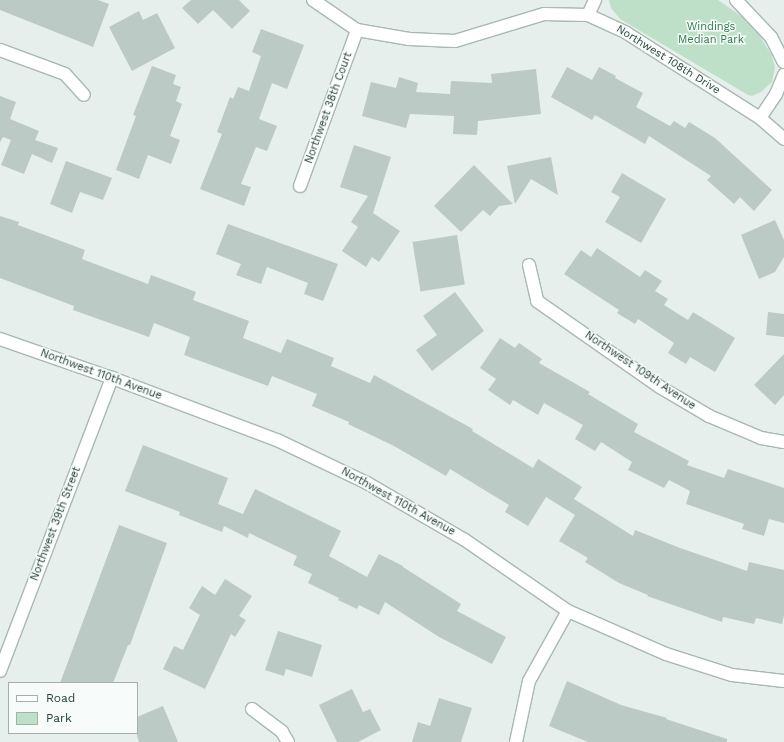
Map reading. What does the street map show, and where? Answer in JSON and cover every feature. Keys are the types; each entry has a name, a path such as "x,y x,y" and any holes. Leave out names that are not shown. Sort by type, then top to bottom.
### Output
{"street":[{"name":"Northwest 108th Drive","path":"313,0 357,30 409,39 455,41 503,28 544,14 588,15 625,32 760,118 784,139"},
{"path":"588,15 596,0"},
{"path":"736,0 771,37 784,62"},
{"name":"Northwest 38th Court","path":"300,186 357,30"},
{"path":"0,50 65,74 84,95"},
{"path":"760,118 776,94 784,75"},
{"name":"Northwest 109th Avenue","path":"529,265 537,301 660,387 709,416 761,438 784,442"},
{"name":"Northwest 110th Avenue","path":"0,339 112,378 277,440 367,483 465,540 568,610 666,654 732,675 784,681"},
{"name":"Northwest 39th Street","path":"0,671 112,378"},
{"path":"516,742 529,681 568,610"},
{"path":"252,709 282,732 288,742"}],"green space":[{"name":"Windings Median Park","path":"609,0 718,0 741,16 759,35 771,54 775,67 772,82 761,92 752,96 748,95 620,19 611,8"}],"building":[{"path":"0,0 98,0 109,4 93,47 0,10"},
{"path":"191,0 239,0 250,11 232,29 213,10 198,24 182,8"},
{"path":"139,11 143,20 157,13 175,48 132,71 109,27"},
{"path":"261,29 304,45 287,89 272,83 259,119 277,126 267,151 256,147 241,184 251,187 244,206 200,189 222,134 217,132 230,97 233,99 238,87 249,91 261,56 252,52"},
{"path":"152,66 176,75 173,84 181,87 176,101 182,104 170,136 180,140 171,164 148,155 139,179 116,170 136,116 133,115"},
{"path":"567,67 592,80 599,67 616,76 615,78 643,93 636,107 670,126 674,121 685,128 689,122 715,138 772,190 754,211 740,197 734,204 707,180 711,176 649,136 645,144 595,115 592,120 551,97"},
{"path":"536,69 541,114 478,121 477,135 453,134 454,116 410,114 406,128 362,116 371,82 396,88 399,77 418,83 416,92 450,94 451,81 492,83 491,74"},
{"path":"0,96 16,102 10,119 39,131 35,140 58,148 52,163 32,154 24,174 1,165 11,140 3,137 0,142"},
{"path":"354,145 391,157 373,213 400,231 379,262 372,257 366,267 342,251 358,227 351,222 368,196 340,187"},
{"path":"551,157 558,195 531,179 515,204 507,166"},
{"path":"66,161 112,178 103,200 80,192 72,213 50,204"},
{"path":"474,165 513,204 499,206 490,216 483,210 461,232 434,206"},
{"path":"622,173 666,199 641,243 605,222 620,197 611,192"},
{"path":"0,216 19,222 18,225 85,250 82,259 148,284 151,275 196,292 193,300 249,321 243,338 281,353 287,339 334,358 331,366 370,383 374,375 473,429 472,431 533,468 538,459 582,487 574,499 633,536 635,530 680,548 747,571 749,562 784,570 784,615 782,624 756,618 754,624 723,617 722,622 647,596 648,595 619,583 585,562 588,558 559,541 575,515 546,497 528,526 505,512 509,505 450,469 446,476 394,446 348,424 349,422 312,406 317,394 272,376 268,386 184,355 190,337 154,323 149,337 73,310 74,306 0,278"},
{"path":"775,220 784,240 784,257 775,272 759,279 741,235"},
{"path":"228,224 338,264 323,301 304,294 308,283 267,267 261,284 236,275 241,264 216,254"},
{"path":"457,235 465,284 420,291 413,242"},
{"path":"597,248 640,277 645,270 662,281 655,291 668,299 664,305 688,320 693,312 735,338 715,372 690,357 686,364 668,353 674,343 638,319 635,324 617,313 619,310 564,274 581,250 591,257"},
{"path":"455,292 484,331 432,371 416,350 437,335 423,316"},
{"path":"768,312 784,314 784,337 766,335"},
{"path":"500,338 515,348 519,343 542,359 539,363 590,392 588,394 638,424 634,432 689,461 687,465 724,478 728,469 784,488 784,523 769,519 764,536 742,529 744,524 686,504 690,491 669,480 664,488 628,470 632,462 601,442 595,451 575,439 583,425 544,403 538,415 513,400 510,405 488,390 496,379 480,368"},
{"path":"784,354 784,395 775,405 754,385"},
{"path":"143,445 228,478 218,504 243,514 255,489 341,531 329,556 367,577 379,554 403,566 461,604 457,611 506,637 492,664 439,637 385,602 379,615 359,605 357,609 338,600 339,598 308,583 312,574 293,565 297,556 249,533 248,538 224,526 222,532 179,515 180,512 125,491"},
{"path":"119,525 167,543 130,645 128,645 113,682 60,682"},
{"path":"225,579 252,596 239,616 246,620 235,637 231,634 205,689 163,669 174,646 183,650 200,615 189,608 202,586 215,595"},
{"path":"278,631 322,645 312,677 286,669 284,676 265,670"},
{"path":"567,681 621,705 667,718 666,719 727,739 727,742 588,742 549,726"},
{"path":"352,689 363,712 370,709 381,730 358,742 337,742 319,705"},
{"path":"439,698 472,708 461,742 412,742 418,722 430,726"},
{"path":"163,706 178,742 139,742 137,736 138,717"}]}
